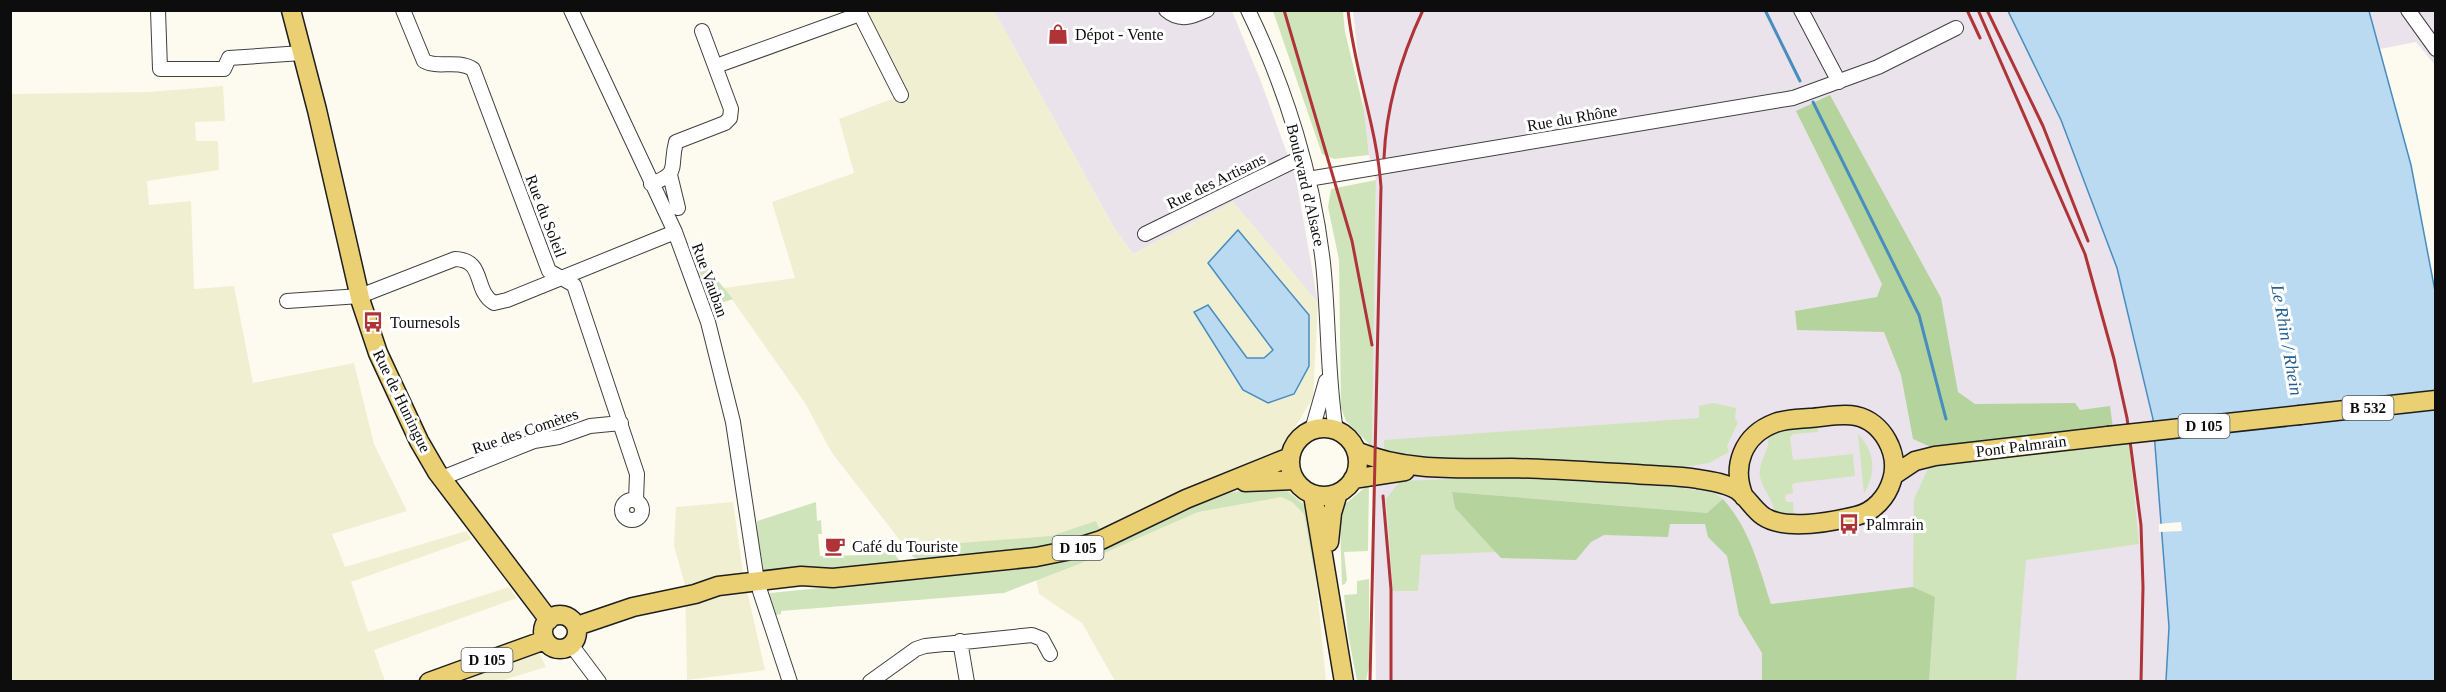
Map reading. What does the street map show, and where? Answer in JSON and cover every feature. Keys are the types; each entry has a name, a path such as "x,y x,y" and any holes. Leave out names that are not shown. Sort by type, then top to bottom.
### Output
{"main road":[{"name":"Rue de Huningue","path":"291,10 371,337 419,441 442,478 549,620"},
{"name":"B 532","path":"2300,415 2436,400"},
{"name":"Pont Palmrain","path":"1894,475 1915,461 1935,456 2300,415"},
{"path":"1353,479 1430,469 1553,469 1695,478 1724,484 1736,490 1764,517 1785,524 1856,516 1873,509 1890,488 1894,475 1890,445 1877,429 1857,416 1826,417 1773,424 1750,439 1741,458 1739,476 1744,497"},
{"path":"1324,428 1336,430 1348,439 1356,451 1358,465 1353,479 1338,493 1326,496 1314,495 1294,480 1290,469 1290,457 1297,441 1312,430 1324,428"},
{"name":"Pont Palmrain","path":"1890,445 1911,454 1935,456"},
{"path":"1356,451 1380,461 1430,469"},
{"name":"D 105","path":"577,626 633,607 695,594 717,596 759,586 804,587 833,578 1036,557 1066,551 1101,540 1186,499 1290,457"},
{"path":"1695,478 1723,471 1741,458"},
{"name":"D 105","path":"1225,484 1294,480"},
{"path":"1329,583 1332,513 1338,493"},
{"path":"1314,495 1344,681"},
{"path":"564,615 574,621 577,626 577,638 572,646 558,649 545,640 543,629 553,616 564,615"},
{"name":"D 105","path":"429,681 545,640"}],"street":[{"path":"158,10 160,69 224,69 229,58 302,53"},
{"name":"Rue du Soleil","path":"403,10 424,61 431,65 445,62 464,64 473,69 549,271 574,285 637,474 636,500"},
{"name":"Rue Vauban","path":"570,10 675,232 715,343 733,422 759,586 790,681"},
{"path":"1166,10 1172,16 1186,18 1207,10"},
{"name":"Boulevard d'Alsace","path":"1248,10 1278,81 1308,179 1323,260 1328,367 1336,430"},
{"path":"1801,10 1839,82"},
{"path":"2408,10 2436,49"},
{"path":"716,66 859,12 901,95"},
{"name":"Rue du Rhône","path":"1308,179 1793,98 1878,67 1956,28"},
{"path":"651,184 670,175 674,168 673,156 676,142 725,123 730,118 731,109 702,31"},
{"name":"Rue des Artisans","path":"1145,234 1302,157"},
{"path":"670,175 678,208"},
{"path":"287,301 360,296 455,259 466,259 473,264 488,300 494,303 507,300 675,232"},
{"name":"Boulevard d'Alsace","path":"1312,430 1323,397 1328,367"},
{"name":"Rue des Comètes","path":"442,478 534,441 559,437 590,426 621,423"},
{"path":"870,681 916,650 960,641 1032,635 1042,639 1050,654"},
{"path":"960,641 967,681"},
{"path":"572,646 599,681"}],"shaded area":[{"path":"864,11 994,11 1113,226 1133,254 1233,202 1318,303 1313,398 1281,450 1310,515 1326,681 1115,681 1082,623 1039,594 1029,542 909,552 832,453 805,403 724,288 795,278 772,202 854,173 839,119 905,94"},
{"path":"994,11 1232,11 1260,79 1296,178 1318,303 1233,202 1133,254 1113,226"},
{"path":"1353,11 2008,11 2061,120 2117,268 2153,419 2169,627 2166,681 1376,681 1372,447 1376,180 1369,155"},
{"path":"2369,11 2435,11 2435,65 2416,42 2380,49"},
{"path":"223,86 225,121 195,122 196,141 218,141 219,170 147,181 149,205 191,201 194,289 234,286 253,383 354,363 374,444 407,511 332,534 345,567 466,531 472,539 351,582 368,632 509,587 517,598 374,650 385,681 11,681 11,94 149,92"},
{"path":"733,502 743,573 765,670 687,680 685,585 674,546 676,507"},
{"path":"532,638 546,667 501,681 410,682"}],"green space":[{"path":"1273,11 1343,11 1345,32 1364,110 1369,155 1334,159 1322,154"},
{"path":"1830,95 1941,298 1958,392 1975,404 2075,403 2080,410 2110,406 2113,428 1933,448 1913,439 1901,375 1884,332 1797,330 1795,311 1877,297 1882,284 1796,111"},
{"path":"1376,180 1372,447 1346,421 1341,408 1339,260 1328,207 1331,189"},
{"path":"691,248 733,299 712,306"},
{"path":"1713,403 1736,408 1735,419 1738,422 1727,446 1729,452 1709,463 1678,468 1407,458 1384,450 1384,440 1699,418 1699,406"},
{"path":"1817,421 1818,432 1793,434 1790,437 1793,460 1853,454 1855,476 1795,483 1792,485 1793,493 1785,495 1786,502 1793,502 1794,518 1775,517 1775,511 1760,477 1768,443 1767,430"},
{"path":"1858,434 1868,448 1872,463 1871,478 1864,494"},
{"path":"2129,442 2139,544 2026,560 2016,681 1929,681 1935,598 1913,587 1914,499 1930,464"},
{"path":"1523,476 1671,486 1714,493 1723,499 1708,513 1452,492 1455,508 1496,552 1421,555 1418,591 1393,591 1386,499 1400,481"},
{"path":"1369,484 1368,551 1344,552 1347,580 1342,585 1340,524 1344,505"},
{"path":"1271,487 1274,490 1286,490 1309,509 1314,570 1304,514 1292,502 1281,497 1198,512 1079,564 1004,593 781,611 781,614 773,616 767,600 770,593 1012,566 1156,520 1221,494"},
{"path":"1452,492 1707,513 1723,499 1747,536 1771,604 1913,587 1935,597 1929,681 1762,681 1762,653 1739,615 1727,556 1708,537 1705,524 1670,524 1668,537 1604,535 1591,542 1576,560 1501,558 1455,508"},
{"path":"816,502 817,521 821,520 822,534 818,534 820,556 871,555 871,551 889,547 903,565 773,576 761,573 758,564 757,521"},
{"path":"1096,521 1100,530 1087,539 1060,547 925,561 913,557 908,547 1051,536"},
{"path":"1369,579 1369,666 1366,681 1357,681 1348,634 1344,595 1357,594 1357,581"}],"water":[{"name":"Le Rhin / Rhein","path":"2008,11 2369,11 2411,165 2435,291 2435,681 2166,681 2169,627 2153,419 2117,268 2061,120"},
{"path":"1238,230 1309,315 1309,366 1294,394 1268,403 1243,390 1194,312 1208,305 1247,358 1264,358 1273,350 1208,263"}],"pier":[{"path":"2181,522 2182,531 2159,532 2159,524"}],"waterway":[{"path":"1765,10 1800,81"},
{"path":"1813,102 1919,315 1946,419"}],"railway":[{"path":"1284,10 1352,241 1372,345"},
{"path":"1348,10 1355,55 1375,142 1381,187 1370,682"},
{"path":"1384,158 1385,139 1396,82 1423,10"},
{"path":"1967,10 1980,38"},
{"path":"1978,10 2085,254 2114,359 2127,418 2141,525 2143,587 2141,682"},
{"path":"1987,10 2043,126 2088,241"},
{"path":"1383,496 1391,589 1391,682"}],"place":[{"name":"Dépot - Vente","path":"1058,34"},
{"name":"Tournesols","path":"373,322"},
{"name":"Palmrain","path":"1849,524"},
{"name":"Café du Touriste","path":"835,546"}]}
